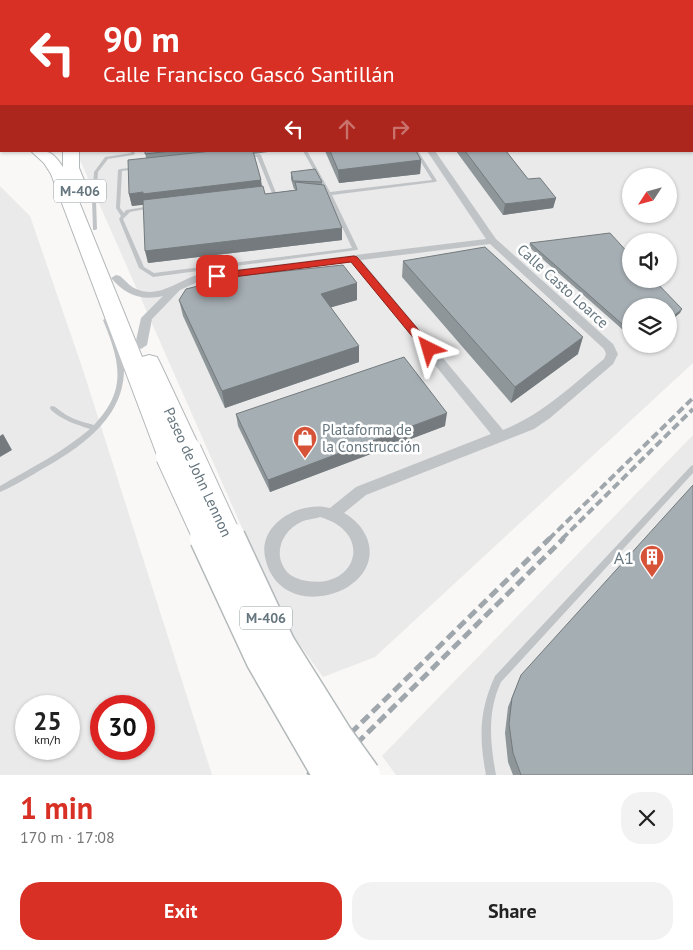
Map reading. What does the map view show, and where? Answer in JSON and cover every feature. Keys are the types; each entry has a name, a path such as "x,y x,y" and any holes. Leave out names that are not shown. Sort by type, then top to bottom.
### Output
{"highway":[{"name":"Paseo de John Lennon","path":"40,152 50,160 59,174 91,237 116,278 179,453 279,645 336,736 364,775"},
{"name":"Paseo de John Lennon","path":"70,152 71,168 91,237 262,659 329,775"}],"street":[{"name":"Calle Casto Loarce","path":"433,152 492,241 609,347 612,354 609,361 545,415 501,437"},
{"path":"116,278 134,292 149,296 165,293 200,277 492,241"},
{"path":"334,513 361,491 501,437 354,259"},
{"path":"141,345 147,318 183,284"},
{"path":"320,510 334,513 355,529 360,541 361,554 357,566 349,577 337,586 322,590 307,590 293,585 281,576 273,564 271,551 273,540 281,526 292,517 320,510"}],"lane":[{"path":"91,278 91,237 96,172 107,158 133,154 132,152"},
{"path":"162,206 134,209 123,215 121,219 142,268 153,274 355,248 306,152"},
{"path":"313,192 328,194 435,181 417,152"},
{"path":"240,157 259,155 274,193"},
{"path":"123,215 118,208 120,170 148,167"},
{"path":"264,194 282,192"},
{"path":"0,489 73,448 96,428 112,406 121,375 119,354 103,312"},
{"path":"53,408 59,415 96,428"},
{"path":"491,775 486,754 485,728 490,692 498,679 693,468"}],"shaded area":[{"path":"76,152 693,152 693,363 375,657 323,677 284,623"},
{"path":"0,186 30,216 83,370 212,775 0,775"},
{"name":"A1","path":"693,435 693,775 396,775 382,756"}],"building":[{"path":"145,152 162,152 145,154"},
{"path":"203,152 253,152 261,180 129,194 128,160"},
{"path":"330,152 417,152 421,160 338,170"},
{"path":"466,152 507,152 528,179 540,178 556,198 505,204"},
{"path":"315,169 322,182 293,181 291,172"},
{"path":"295,182 324,185 342,228 145,251 143,200 263,186 265,194 297,190"},
{"path":"610,233 622,246 622,288 662,288 671,298 622,298 622,324 530,243"},
{"path":"485,247 583,337 515,387 403,261"},
{"path":"343,265 357,283 321,294 359,346 222,391 179,300 186,289 238,276"},
{"path":"677,304 682,309 677,313"},
{"name":"Plataforma de la Construcción","path":"404,357 447,413 268,480 236,414"},
{"name":"A1","path":"693,485 693,775 521,775 513,753 509,724 512,698 521,675"}],"railway":[{"path":"549,539 693,398"},
{"path":"562,539 693,409"},
{"path":"308,775 550,538"},
{"path":"325,775 564,538"}],"place":[{"name":"Plataforma de la Construcción","path":"305,459"},
{"name":"A1","path":"652,578"}],"route":[{"path":"217,276 354,259 429,349"}]}
